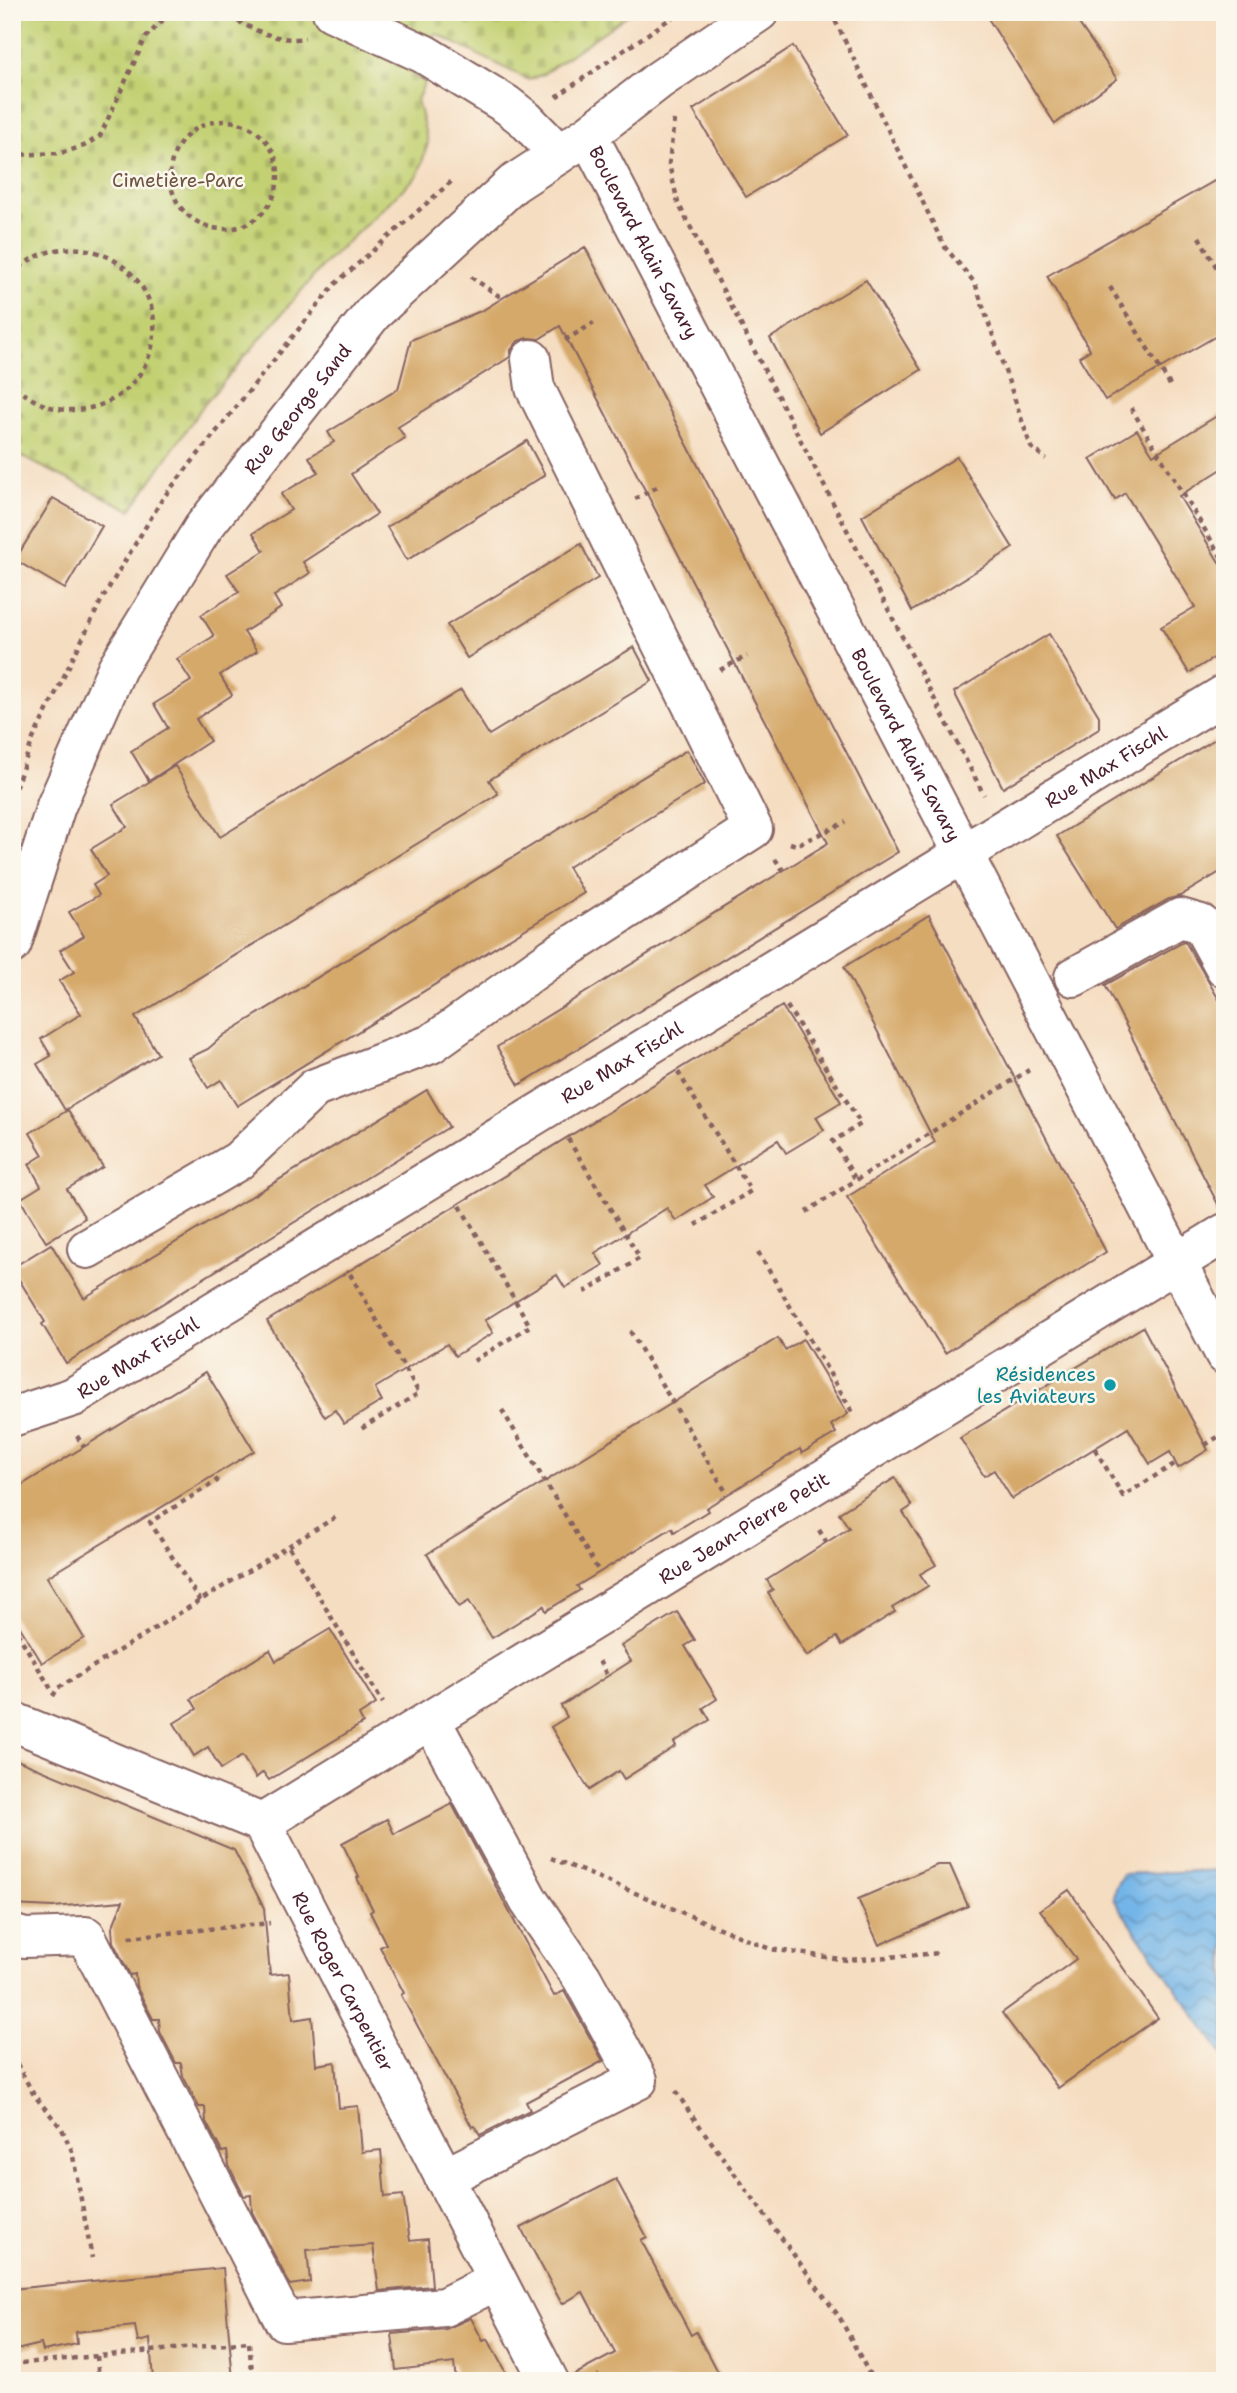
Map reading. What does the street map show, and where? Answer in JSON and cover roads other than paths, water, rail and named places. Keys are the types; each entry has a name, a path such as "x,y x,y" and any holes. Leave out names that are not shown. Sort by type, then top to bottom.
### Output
{"street":[{"name":"Rue George Sand","path":"12,944 56,806 117,668 203,528 373,313 513,184 574,144 659,80 759,12"},
{"name":"Boulevard Alain Savary","path":"321,25 378,21 524,118 574,144 962,853 1225,1355"},
{"path":"87,1249 238,1161 315,1088 431,1044 553,957 753,829 535,388 531,359"},
{"name":"Rue Max Fischl","path":"12,1417 73,1397 1225,694"},
{"path":"1074,977 1180,918 1213,916 1225,968"},
{"name":"Rue Jean-Pierre Petit","path":"262,1824 1225,1233"},
{"path":"430,1720 529,1902 582,1978 638,2080 444,2178"},
{"path":"20,1724 262,1824"},
{"name":"Rue Roger Carpentier","path":"262,1824 549,2381"},
{"path":"12,1934 24,1938 86,1936 284,2321 444,2307 496,2281"}],"water":[{"path":"1225,1870 1225,2058 1113,1899 1115,1887 1123,1874"}],"place":[{"name":"Résidences les Aviateurs","path":"1110,1385"}],"park label":[{"name":"Cimetière-Parc","path":"178,180"}]}
